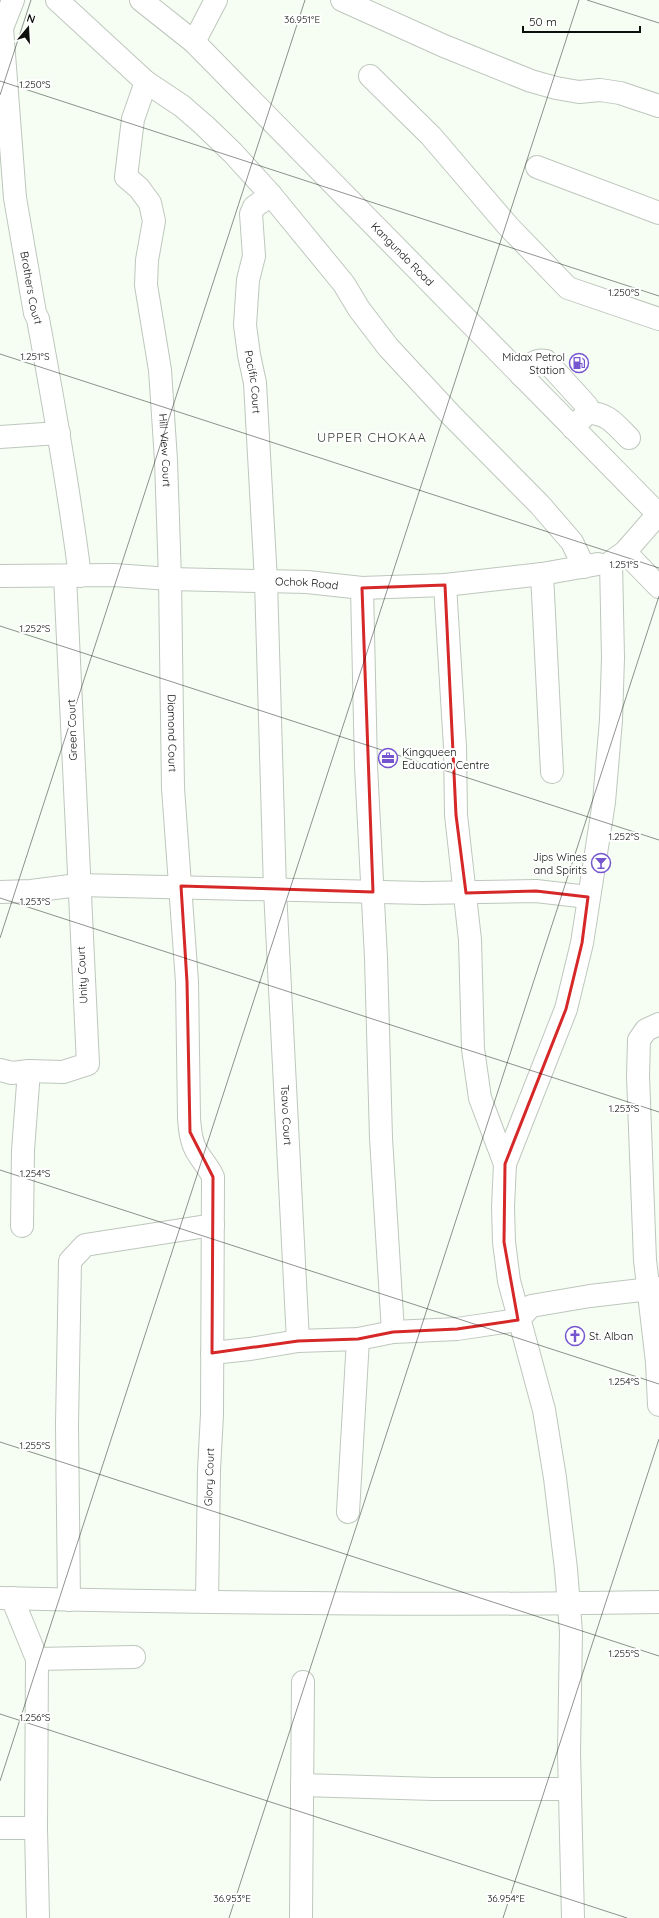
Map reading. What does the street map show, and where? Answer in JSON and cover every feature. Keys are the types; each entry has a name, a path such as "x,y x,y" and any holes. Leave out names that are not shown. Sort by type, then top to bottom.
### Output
{"main road":[{"name":"Brothers Court","path":"13,0 2,28 14,198 70,494 73,576"},
{"path":"57,0 146,82 182,106 205,126 271,195 344,284 359,309 388,347 452,416 540,505 572,542 584,567"},
{"name":"Kangundo Road","path":"141,0 194,42 521,375 580,420 659,514"},
{"path":"194,42 216,0"},
{"path":"342,0 444,46 531,81 556,88 579,92 600,90 620,93 659,106"},
{"path":"370,76 431,136 508,226 568,288 659,318"},
{"name":"Hill View Court","path":"146,82 133,119 126,177 139,188 150,202 154,220 147,260 146,285 160,370 164,416 170,579"},
{"path":"537,167 659,213"},
{"name":"Pacific Court","path":"266,581 255,383 245,324 248,280 254,256 251,214 258,204 271,195"},
{"path":"580,420 597,412 610,419 629,438"},
{"path":"0,437 59,433"},
{"path":"573,1918 570,1790 571,1632 562,1527 549,1436 537,1383 518,1320 509,1281 504,1242 505,1164 566,1009 582,944 588,897 604,802 611,720 618,557 659,514"},
{"path":"618,557 659,587"},
{"name":"Ochok Road","path":"0,576 114,575 170,579 306,582 362,588 445,586 542,574 584,567 618,557"},
{"path":"542,574 552,772"},
{"name":"Green Court","path":"73,576 78,885"},
{"name":"Diamond Court","path":"170,579 173,788 187,982 190,1132 199,1155 208,1166 213,1177 213,1225"},
{"name":"Tsavo Court","path":"266,581 275,890 298,1341"},
{"path":"445,586 455,747 456,815 466,892 471,948 473,1049 476,1078 480,1098 505,1164"},
{"path":"362,588 366,766 373,892 382,1138 393,1332"},
{"path":"0,892 31,891 78,885 181,886 373,892 536,891 588,897"},
{"name":"Unity Court","path":"29,1071 63,1072 88,1064 78,885"},
{"path":"659,1024 646,1030 639,1040 638,1054 645,1260 654,1289 659,1405"},
{"path":"0,1070 12,1074 29,1071 23,1150 22,1226"},
{"path":"69,1600 67,1425 70,1261 85,1245 213,1225"},
{"name":"Glory Court","path":"207,1601 209,1470 212,1414 213,1225"},
{"path":"212,1353 250,1349 298,1341 358,1339 393,1332 457,1330 518,1320 531,1306 590,1296 654,1289"},
{"path":"348,1512 358,1339"},
{"path":"38,1918 36,1828 37,1659 6,1598 69,1600 568,1604 659,1602"},
{"path":"37,1659 134,1657"},
{"path":"301,1918 303,1682"},
{"path":"302,1785 433,1789 570,1790"},
{"path":"0,1828 36,1828"}],"highlighted area":[{"path":"445,585 456,815 466,893 536,891 588,897 582,943 566,1009 505,1164 504,1242 518,1320 457,1329 393,1332 358,1339 298,1341 212,1353 213,1177 190,1132 187,982 181,886 373,892 362,588"}],"place":[{"name":"Midax Petrol Station","path":"579,363"},
{"name":"Kingqueen Education Centre","path":"388,758"},
{"name":"Jips Wines and Spirits","path":"601,863"},
{"name":"St. Alban","path":"575,1336"}],"district":[{"name":"UPPER CHOKAA","path":"372,437"}]}
